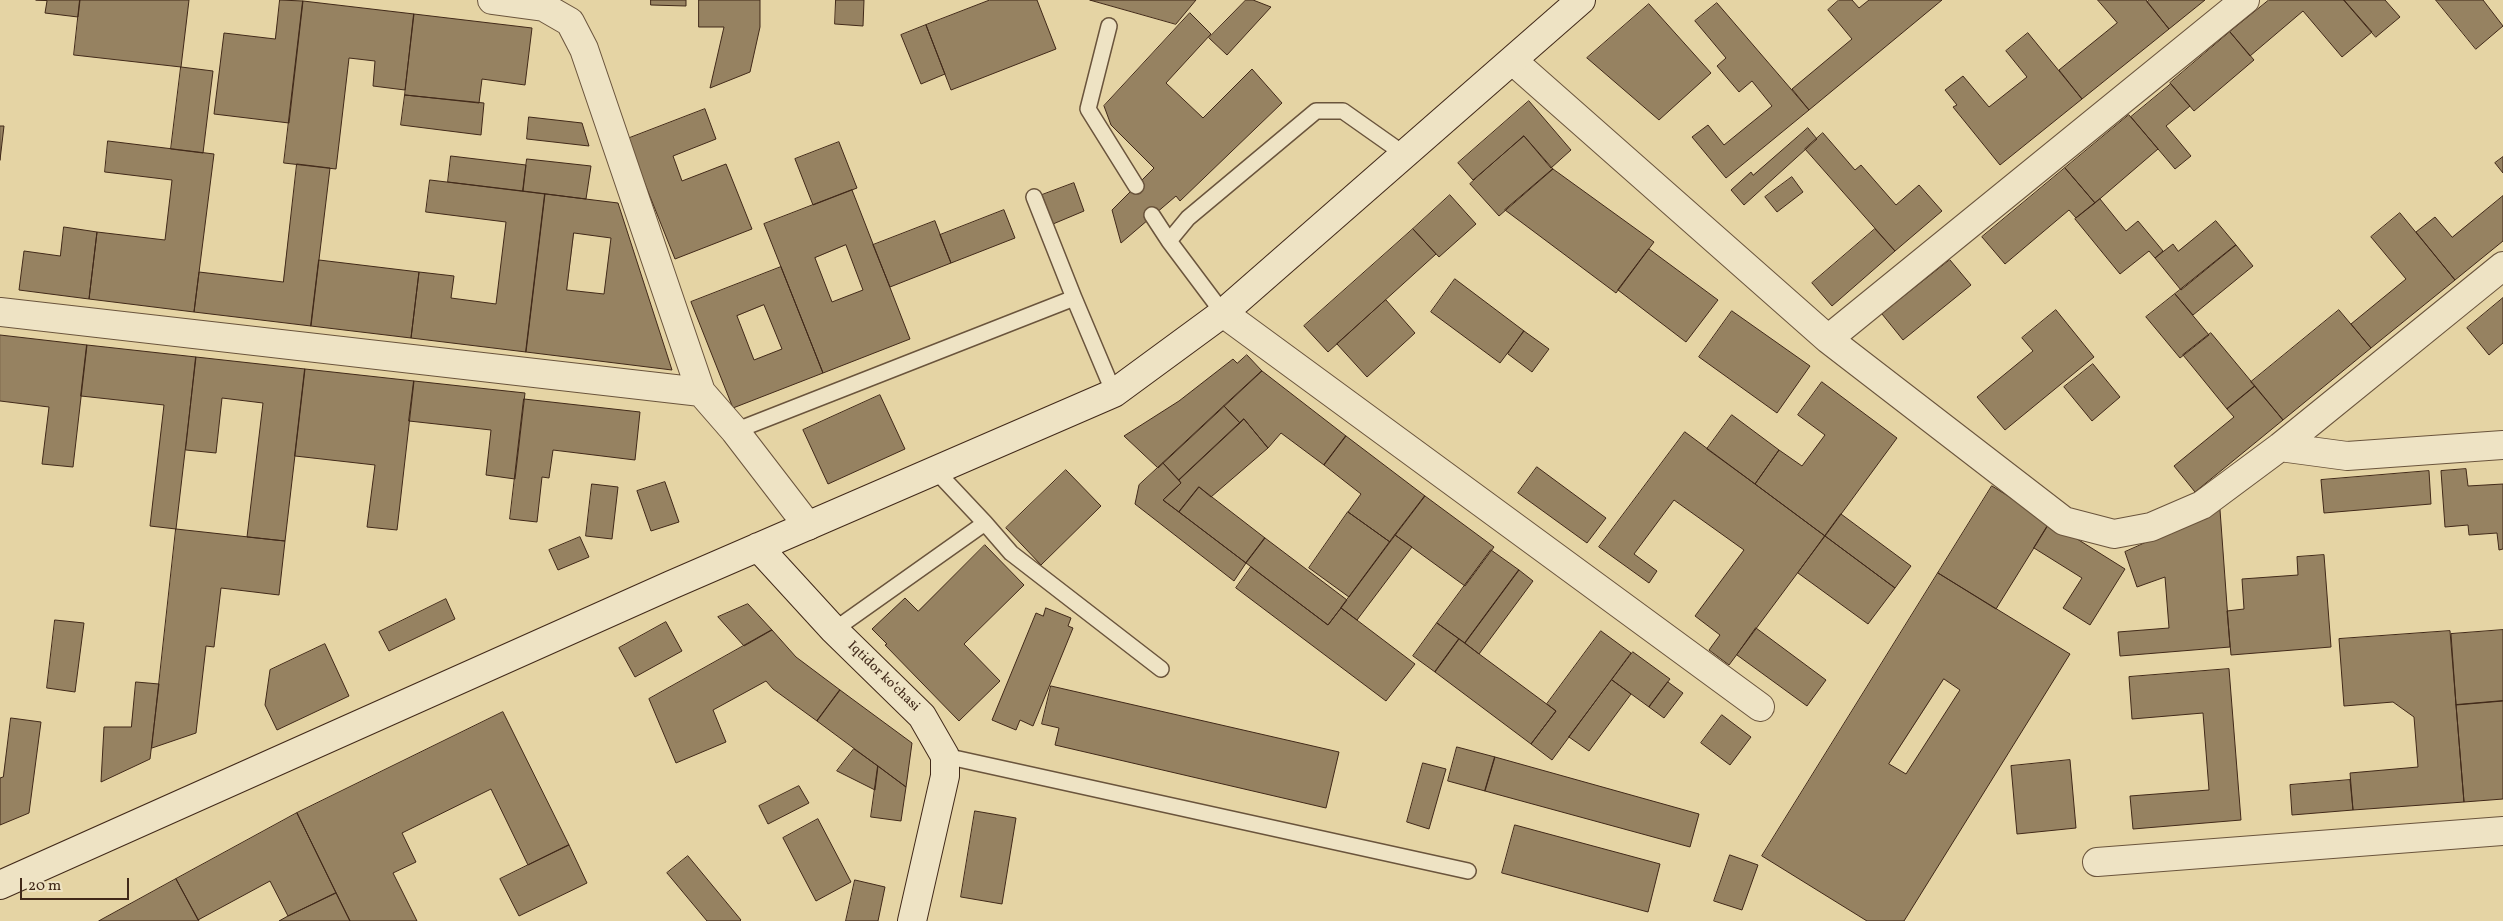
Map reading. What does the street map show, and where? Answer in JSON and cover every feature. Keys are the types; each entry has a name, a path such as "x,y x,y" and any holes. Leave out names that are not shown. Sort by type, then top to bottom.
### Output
{"street":[{"path":"492,0 544,7 570,22 584,49 701,392 735,431 808,526"},
{"path":"0,885 758,547 937,472 1114,393 1223,313 1581,0"},
{"path":"1828,339 2245,0"},
{"path":"1513,61 1828,339 2064,521 2114,534 2151,527 2202,505 2280,447 2503,266"},
{"path":"0,312 701,392"},
{"path":"1223,313 1760,707"},
{"path":"2280,447 2347,456 2503,445"},
{"name":"Iqtidor koʻchasi","path":"758,547 834,630 922,716 945,756"},
{"path":"912,921 945,776 945,756"},
{"path":"2097,862 2503,831"}],"lane":[{"path":"1109,26 1088,109 1136,186"},
{"path":"1170,241 1188,218 1316,111 1343,111 1404,154"},
{"path":"1034,197 1114,393"},
{"path":"1152,216 1223,313"},
{"path":"735,431 1074,298"},
{"path":"937,472 1011,553 1161,669"},
{"path":"834,630 985,523"},
{"path":"945,756 1468,871"}],"building":[{"path":"36,0 80,0 78,17 45,13 47,1"},
{"path":"80,0 189,0 181,67 74,55"},
{"path":"280,0 303,1 289,123 214,114 224,33 275,39"},
{"path":"651,0 686,0 686,6 651,5"},
{"path":"699,0 760,0 760,27 750,72 710,88 724,27 699,27"},
{"path":"836,0 864,0 863,26 835,24"},
{"path":"990,0 1037,0 1056,49 951,90 926,25"},
{"path":"1090,0 1196,0 1176,24"},
{"path":"1246,0 1253,0 1271,7 1227,55 1209,38"},
{"path":"1839,0 1852,0 1859,8 1869,0 1942,0 1809,110 1792,89 1852,39 1828,10"},
{"path":"2098,0 2146,0 2169,29 2082,99 2059,70 2117,23"},
{"path":"2150,0 2205,0 2169,29 2147,2"},
{"path":"2269,0 2344,0 2372,32 2342,57 2303,11 2250,56 2230,32"},
{"path":"2344,0 2385,0 2400,17 2376,37"},
{"path":"2436,0 2483,0 2503,26 2476,49"},
{"path":"303,1 414,14 405,90 373,86 375,61 349,58 336,169 284,163"},
{"path":"1717,3 1809,110 1726,178 1692,137 1708,125 1724,145 1772,106 1752,81 1739,92 1717,66 1726,58 1695,21"},
{"path":"1649,4 1711,73 1659,120 1587,58"},
{"path":"1190,13 1211,34 1166,83 1203,118 1252,69 1282,103 1180,201 1176,196 1121,243 1112,210 1154,168 1111,125 1104,106"},
{"path":"414,14 532,28 525,85 482,79 479,103 405,95"},
{"path":"926,25 945,74 921,84 901,35"},
{"path":"2230,32 2254,60 2194,111 2170,83"},
{"path":"2028,33 2082,99 2000,165 1953,107 1957,105 1945,90 1963,76 1989,107 2027,77 2006,51"},
{"path":"181,67 213,71 203,153 171,149"},
{"path":"2171,84 2190,106 2166,126 2191,156 2175,169 2131,117"},
{"path":"405,95 484,103 481,135 401,125"},
{"path":"1529,101 1571,150 1551,168 1524,136 1473,180 1458,163"},
{"path":"705,109 716,139 673,156 682,181 726,164 752,229 675,259 627,139"},
{"path":"2129,115 2158,149 2095,203 2065,168"},
{"path":"529,117 582,123 589,146 527,139"},
{"path":"0,126 4,126 0,160"},
{"path":"1808,128 1817,139 1744,205 1731,190 1751,172 1753,175"},
{"path":"1823,133 1855,170 1861,165 1896,205 1919,185 1942,211 1895,251 1805,149"},
{"path":"1524,136 1553,169 1499,216 1470,184"},
{"path":"108,141 214,154 194,312 89,299 97,232 165,240 172,180 105,172"},
{"path":"839,142 857,188 813,205 795,159"},
{"path":"451,156 526,165 523,191 448,182"},
{"path":"2503,157 2503,173 2495,163"},
{"path":"527,159 591,166 586,199 523,191"},
{"path":"297,164 330,168 311,326 194,312 199,272 283,282"},
{"path":"2065,168 2095,203 2076,218 2069,210 2005,264 1982,237"},
{"path":"1553,169 1654,242 1616,293 1505,210"},
{"path":"1792,177 1803,192 1777,212 1765,197"},
{"path":"430,180 545,194 526,352 411,338 419,272 454,276 451,298 496,304 506,222 426,212"},
{"path":"1074,183 1084,211 1053,224 1042,195"},
{"path":"852,190 910,339 823,373 764,224","holes":["846,245 863,290 832,302 815,258"]},
{"path":"545,194 618,203 672,370 526,352","holes":["574,233 611,238 604,294 567,290"]},
{"path":"1450,195 1476,224 1439,257 1413,229"},
{"path":"2503,196 2503,241 2455,280 2416,232 2435,217 2452,237"},
{"path":"2100,199 2126,231 2138,221 2163,251 2155,258 2149,251 2120,274 2075,219"},
{"path":"1004,210 1015,238 951,263 940,235"},
{"path":"2400,213 2455,280 2371,348 2351,324 2406,279 2371,237"},
{"path":"935,221 951,263 890,287 873,245"},
{"path":"2216,221 2236,245 2181,290 2155,258 2173,244 2178,251"},
{"path":"64,227 97,232 89,299 19,290 24,251 60,256"},
{"path":"1413,229 1436,254 1328,352 1304,326"},
{"path":"1875,229 1895,251 1832,306 1812,283"},
{"path":"2236,245 2253,266 2193,315 2175,294"},
{"path":"1649,249 1718,300 1686,342 1618,290"},
{"path":"319,260 419,272 411,338 311,326"},
{"path":"1950,260 1971,285 1903,340 1882,314"},
{"path":"781,267 823,373 733,408 691,302","holes":["764,305 782,349 754,360 737,316"]},
{"path":"1455,279 1524,331 1500,363 1431,312"},
{"path":"2175,294 2209,335 2180,358 2146,317"},
{"path":"2503,298 2503,343 2489,355 2467,328"},
{"path":"1386,300 1415,333 1367,377 1337,344"},
{"path":"2056,310 2094,357 2005,430 1977,397 2033,351 2022,338"},
{"path":"2339,310 2371,348 2283,420 2251,382"},
{"path":"1732,311 1810,366 1777,413 1699,357"},
{"path":"1524,331 1549,349 1532,372 1508,354"},
{"path":"2211,333 2255,386 2227,409 2183,355"},
{"path":"0,335 87,345 73,467 42,464 49,407 0,401"},
{"path":"87,345 196,357 176,529 150,526 164,405 81,396"},
{"path":"1247,355 1262,371 1158,468 1124,436 1179,401 1233,359 1237,363"},
{"path":"196,357 305,369 285,541 247,537 263,403 222,398 216,453 186,450"},
{"path":"2093,364 2120,397 2092,421 2064,387"},
{"path":"305,369 414,381 397,530 367,527 375,465 295,456"},
{"path":"1262,371 1346,436 1324,465 1281,433 1268,448 1244,419 1240,423 1224,406"},
{"path":"414,381 525,393 515,479 486,475 491,430 409,421"},
{"path":"1822,382 1897,438 1825,536 1755,484 1779,450 1802,466 1825,435 1798,415"},
{"path":"2255,386 2283,420 2195,492 2174,466 2234,417 2227,409"},
{"path":"880,395 905,449 828,484 803,430"},
{"path":"524,399 640,412 635,460 553,450 549,478 542,477 537,522 510,519"},
{"path":"1224,406 1240,423 1179,480 1163,463"},
{"path":"1732,415 1779,450 1755,484 1707,449"},
{"path":"1244,419 1268,448 1211,497 1199,487 1179,512 1163,500 1181,483 1179,480"},
{"path":"1685,432 1825,536 1729,665 1709,650 1720,635 1695,616 1744,550 1674,500 1634,554 1657,571 1649,583 1599,547"},
{"path":"1346,436 1425,496 1390,542 1348,512 1361,494 1324,465"},
{"path":"1163,463 1181,483 1163,500 1246,563 1234,581 1135,504 1139,485"},
{"path":"1537,467 1606,518 1587,543 1518,493"},
{"path":"2466,469 2468,486 2503,484 2503,549 2499,550 2497,533 2469,535 2468,525 2445,527 2441,471"},
{"path":"1066,470 1101,506 1041,565 1006,528"},
{"path":"2429,471 2431,504 2324,513 2321,480"},
{"path":"665,482 679,522 651,531 637,491"},
{"path":"592,484 618,487 612,539 586,536"},
{"path":"1992,486 2050,522 1996,609 1938,573"},
{"path":"1199,487 1265,538 1246,563 1179,512"},
{"path":"1425,496 1494,547 1465,586 1395,535"},
{"path":"2220,510 2230,647 2120,656 2118,632 2169,628 2165,577 2137,587 2125,552"},
{"path":"1348,512 1390,542 1349,597 1309,568"},
{"path":"1841,514 1911,566 1895,588 1825,536"},
{"path":"2050,522 2125,569 2090,625 2063,608 2082,578 2034,548"},
{"path":"176,529 285,541 279,595 221,588 214,647 206,646 196,733 152,748"},
{"path":"1395,535 1412,547 1357,620 1341,608"},
{"path":"1825,536 1895,588 1868,624 1798,573"},
{"path":"580,537 589,557 558,570 549,550"},
{"path":"1265,538 1347,600 1328,625 1246,563"},
{"path":"985,545 1024,585 964,644 1000,681 959,721 885,645 887,644 872,629 905,598 918,611"},
{"path":"1491,550 1519,570 1465,643 1437,623"},
{"path":"2324,555 2331,647 2231,655 2227,611 2244,609 2242,579 2298,575 2297,557"},
{"path":"1251,567 1328,625 1341,608 1415,664 1386,701 1236,588"},
{"path":"1519,570 1533,581 1479,654 1465,643"},
{"path":"1938,573 2070,654 1904,921 1867,921 1762,856","holes":["1944,679 1960,690 1906,774 1889,764"]},
{"path":"446,599 455,619 389,651 379,632"},
{"path":"748,604 772,630 744,646 718,617"},
{"path":"1046,608 1071,618 1068,626 1073,628 1033,726 1020,720 1016,730 992,720 1036,613 1043,616"},
{"path":"55,620 84,623 75,692 47,688"},
{"path":"666,622 682,651 635,677 619,648"},
{"path":"1437,623 1459,639 1435,672 1413,656"},
{"path":"1756,628 1826,680 1807,706 1737,655"},
{"path":"772,630 796,657 840,690 817,721 773,689 766,681 713,710 726,742 676,763 649,699"},
{"path":"2503,630 2503,701 2456,705 2451,634"},
{"path":"1601,631 1631,653 1552,760 1531,744 1556,711 1547,704"},
{"path":"2450,631 2464,802 2353,810 2350,773 2418,767 2414,717 2393,702 2344,706 2339,639"},
{"path":"1459,639 1556,711 1531,744 1435,672"},
{"path":"325,644 349,696 277,730 265,705 270,670"},
{"path":"1633,652 1670,679 1649,707 1612,680"},
{"path":"2229,669 2241,820 2133,829 2130,796 2209,790 2203,713 2132,719 2129,677"},
{"path":"1612,680 1631,694 1589,751 1569,737"},
{"path":"136,682 159,684 150,759 101,782 104,727 131,727"},
{"path":"1668,682 1683,693 1664,718 1649,707"},
{"path":"1051,686 1339,752 1326,808 1055,745 1059,728 1042,724"},
{"path":"840,690 912,743 906,787 817,721"},
{"path":"2503,701 2503,799 2464,802 2456,705"},
{"path":"503,712 569,845 528,865 491,789 402,833 416,862 393,873 417,921 350,921 297,813"},
{"path":"1722,715 1751,737 1730,765 1701,743"},
{"path":"11,718 41,722 29,813 0,825 0,778 3,777"},
{"path":"1457,747 1495,757 1485,791 1448,781"},
{"path":"854,749 878,766 875,790 837,771"},
{"path":"1495,757 1699,814 1690,847 1485,791"},
{"path":"2070,760 2076,828 2017,834 2011,766"},
{"path":"1423,763 1446,769 1429,829 1407,822"},
{"path":"878,766 906,787 901,821 871,817"},
{"path":"2350,780 2353,810 2292,815 2290,785"},
{"path":"799,786 809,803 768,824 759,806"},
{"path":"975,811 1016,818 1002,904 961,897"},
{"path":"297,813 336,893 288,916 270,881 198,920 176,879"},
{"path":"818,819 851,882 816,901 783,838"},
{"path":"1515,825 1660,864 1648,912 1502,873"},
{"path":"569,845 587,883 519,916 500,879"},
{"path":"1730,855 1758,865 1742,910 1714,901"},
{"path":"688,856 740,921 707,921 667,873"},
{"path":"176,879 199,921 99,921"},
{"path":"855,880 885,887 878,921 846,921"},
{"path":"336,893 350,921 279,921 288,916"}]}
